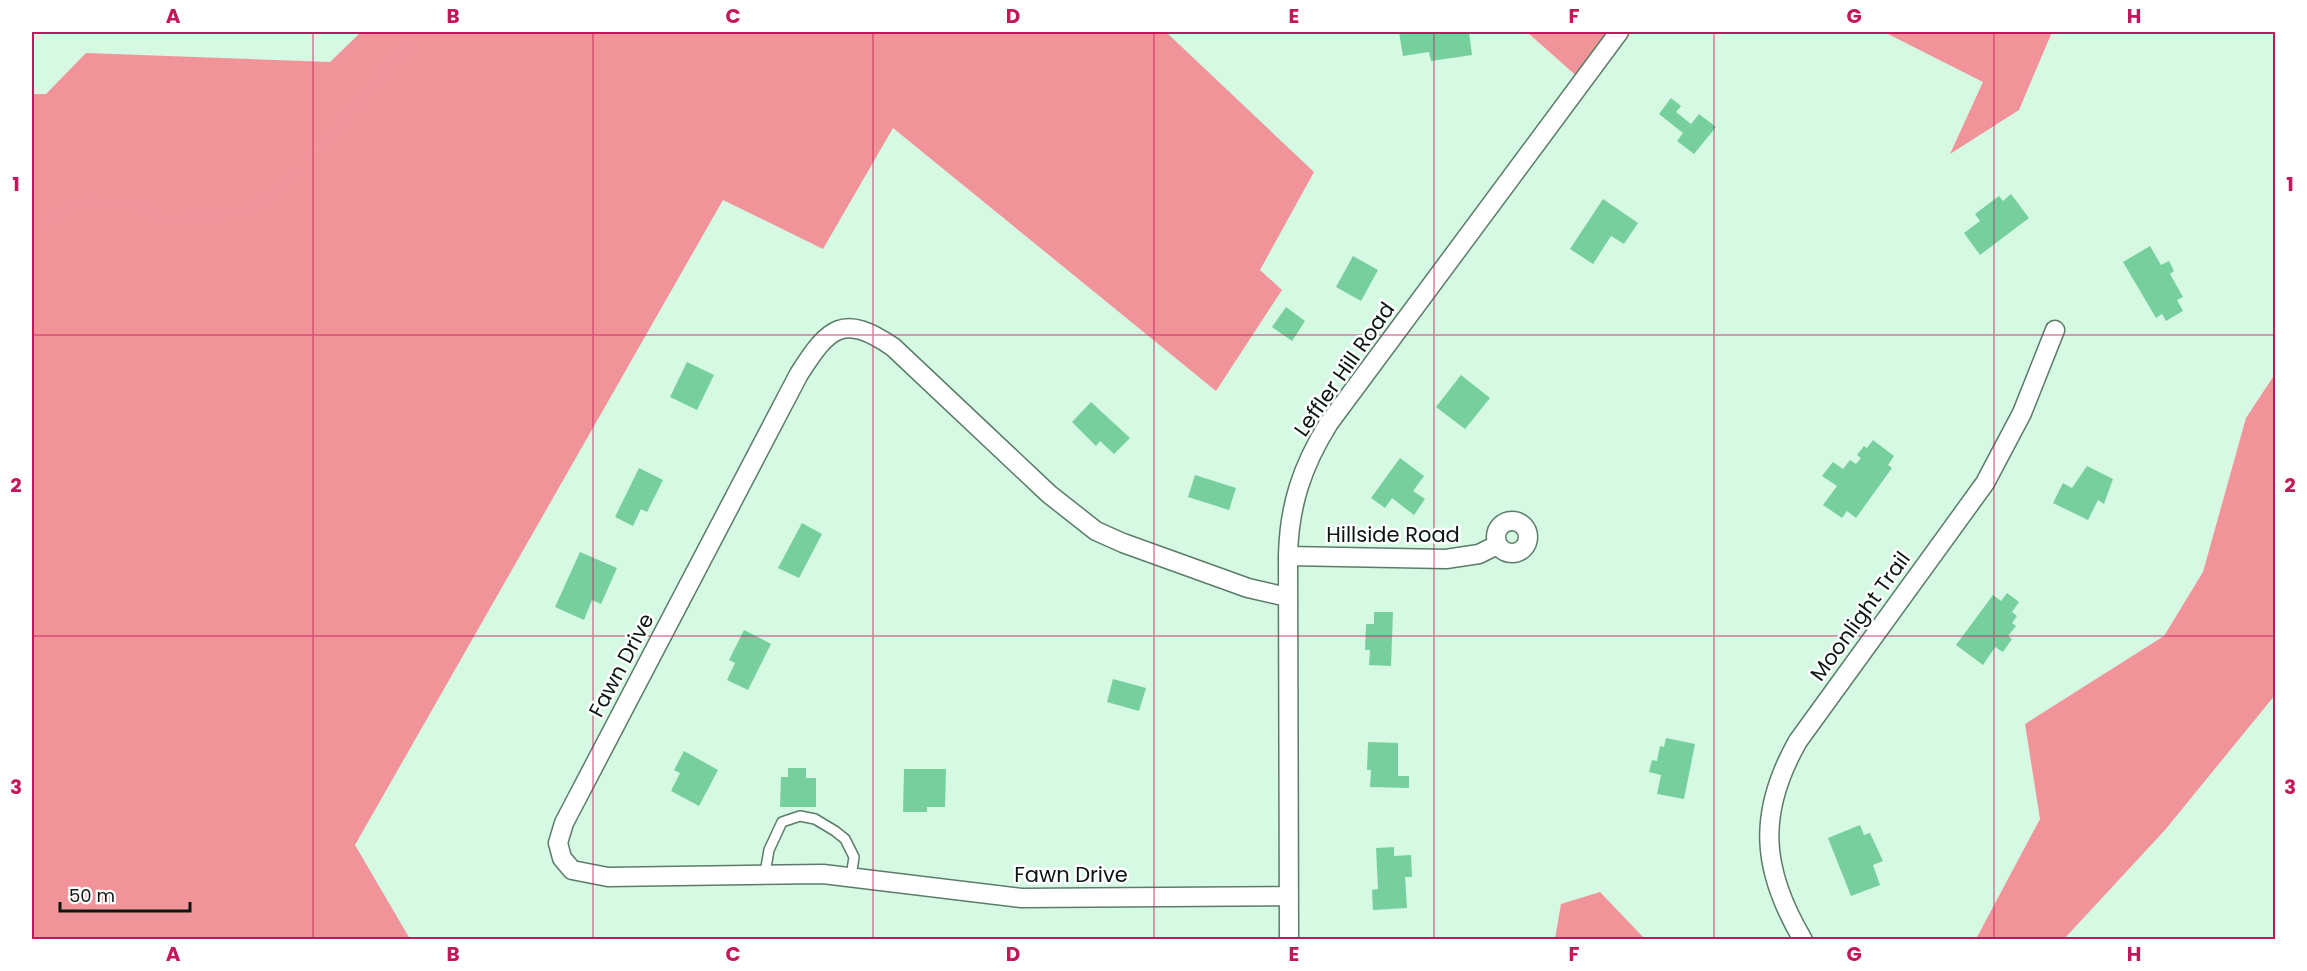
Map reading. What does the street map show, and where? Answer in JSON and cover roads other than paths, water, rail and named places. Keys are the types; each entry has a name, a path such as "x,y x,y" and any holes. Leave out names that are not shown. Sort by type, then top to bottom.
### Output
{"street":[{"name":"Leffler Hill Road","path":"1289,939 1288,556 1292,503 1301,476 1329,423 1619,32"},
{"name":"Fawn Drive","path":"1287,597 1248,588 1096,531 1049,494 893,347 877,336 858,329 842,327 827,336 799,374 585,782 564,823 558,843 562,858 572,870 588,875 608,877 765,873 851,876 986,896 1021,898 1289,896"},
{"name":"Moonlight Trail","path":"1803,939 1786,911 1775,882 1770,851 1773,794 1782,768 1798,741 1985,483 2022,412 2055,330"},
{"name":"Hillside Road","path":"1288,556 1446,560 1479,554 1497,545"}],"lane":[{"path":"765,873 769,850 782,822 800,816 815,819 845,839 854,857 851,876"}],"waterway":[{"path":"32,232 76,202 136,204 163,221 252,210 286,182 326,141 408,45 415,32"}]}
